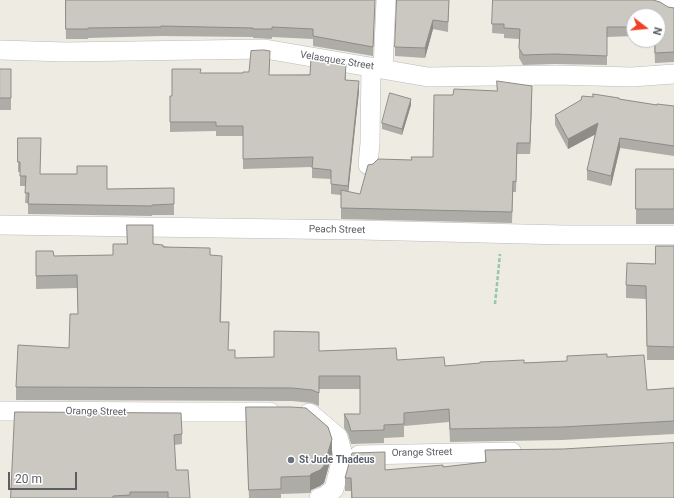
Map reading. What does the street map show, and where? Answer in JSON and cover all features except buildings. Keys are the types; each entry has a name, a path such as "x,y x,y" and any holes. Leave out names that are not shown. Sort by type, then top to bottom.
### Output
{"street":[{"path":"368,165 377,68 386,0"},
{"path":"656,0 664,1 674,7"},
{"name":"Velasquez Street","path":"0,50 74,52 266,49 428,77 555,75 632,77 674,74"},
{"name":"Peach Street","path":"0,225 564,235 674,235"},
{"name":"Orange Street","path":"0,411 288,412 311,414 338,437 343,455 531,451"},
{"path":"319,498 325,496 334,489 343,455"}],"path":[{"path":"495,304 502,234"}],"place":[{"name":"St Jude Thadeus","path":"291,460"}]}
